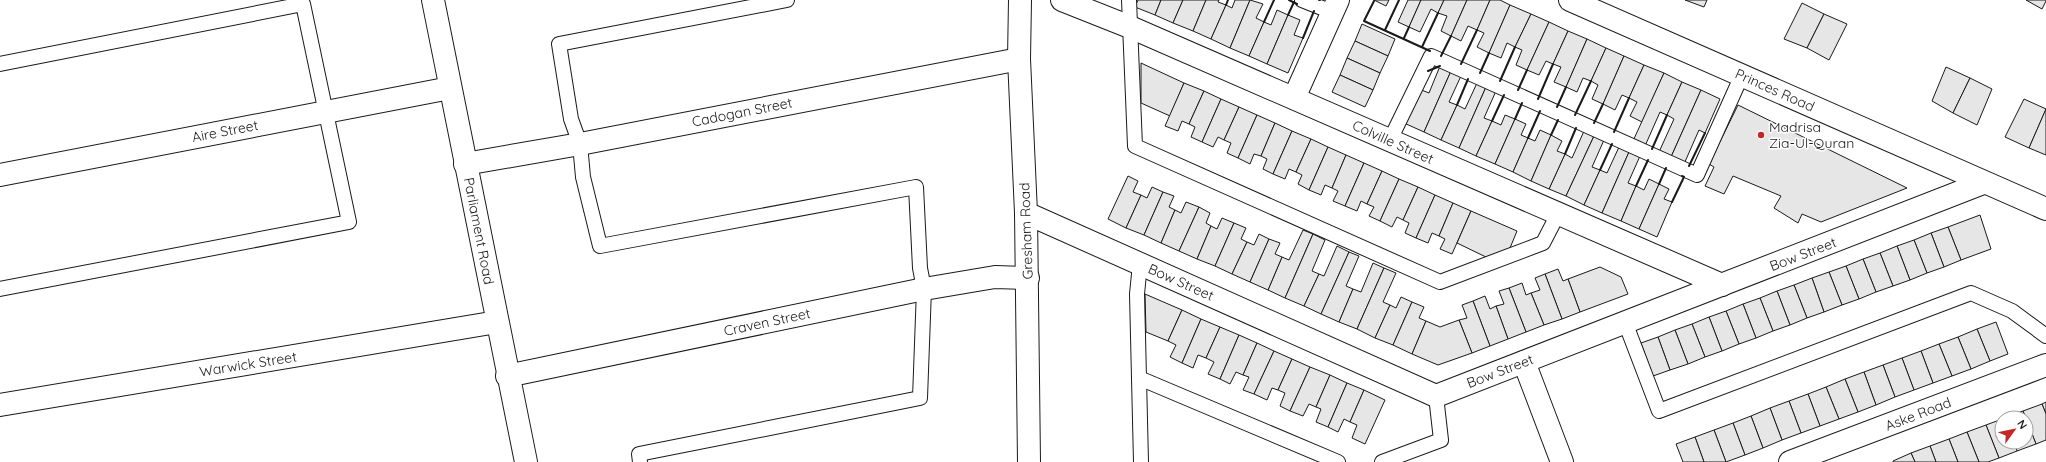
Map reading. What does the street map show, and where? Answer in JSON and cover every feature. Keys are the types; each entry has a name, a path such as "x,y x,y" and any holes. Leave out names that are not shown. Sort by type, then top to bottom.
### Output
{"street":[{"name":"Parliament Road","path":"433,0 507,376 526,462"},
{"name":"Gresham Road","path":"1020,0 1018,58 1028,278 1029,462"},
{"name":"Colville Street","path":"1062,0 1130,27 1294,98 1722,286"},
{"name":"Princes Road","path":"1570,0 2046,210"},
{"path":"1294,98 1335,6"},
{"name":"Cadogan Street","path":"465,164 580,144 1018,58"},
{"name":"Aire Street","path":"0,175 450,88"},
{"name":"Bow Street","path":"1026,213 1436,396 1625,322 1722,286 1983,183"},
{"name":"Craven Street","path":"507,376 924,289 995,277 1028,278"},
{"name":"Warwick Street","path":"0,405 497,322"},
{"path":"1524,362 1562,462"},
{"name":"Aske Road","path":"1790,462 2046,365"}],"lane":[{"path":"640,462 639,454 920,398 924,289 920,268 916,187 600,246 583,177 580,144 571,119 559,44 787,0"},
{"path":"1129,0 1135,146 1440,282 1544,243 1558,214"},
{"path":"1302,0 1335,6"},
{"path":"0,64 303,4 349,222 0,289"},
{"path":"1390,140 1431,56 1697,175 1742,75"},
{"path":"1140,264 1137,294 1141,462"},
{"path":"1625,322 1659,411 1971,293 2012,311 2046,336"},
{"path":"1139,378 1338,462"},
{"path":"1382,462 1441,440 1436,396"}],"building":[{"path":"1138,0 1161,0 1155,15 1135,7"},
{"path":"1161,0 1183,0 1173,23 1155,15"},
{"path":"1183,0 1206,0 1193,31 1173,23"},
{"path":"1206,0 1219,0 1218,2 1226,5 1211,39 1193,31"},
{"path":"1235,0 1250,0 1230,48 1211,39 1226,5 1232,8"},
{"path":"1250,0 1263,4 1256,18 1264,22 1249,56 1230,48"},
{"path":"1374,0 1389,0 1386,6"},
{"path":"1408,0 1421,0 1409,27 1398,22"},
{"path":"1421,0 1444,0 1438,13 1431,9 1420,32 1409,27"},
{"path":"1444,0 1467,0 1451,36 1441,31 1447,16 1438,13"},
{"path":"1467,0 1490,0 1477,30 1468,26 1461,41 1451,36"},
{"path":"1490,0 1500,0 1510,5 1489,53 1477,47 1484,33 1477,30"},
{"path":"1685,0 1707,0 1704,7"},
{"path":"2026,0 2046,0 2046,1 2042,9"},
{"path":"1802,3 1824,14 1807,48 1784,39"},
{"path":"1510,5 1531,14 1515,47 1507,43 1501,58 1489,53"},
{"path":"1277,10 1288,15 1267,64 1249,56 1264,22 1271,25"},
{"path":"1531,14 1549,22 1527,70 1516,65 1522,50 1515,47"},
{"path":"1824,14 1847,24 1829,60 1807,48"},
{"path":"1288,15 1300,20 1294,35 1303,38 1288,73 1267,64"},
{"path":"1549,22 1568,31 1553,64 1546,61 1539,75 1527,70"},
{"path":"1362,24 1395,39 1388,56 1355,41"},
{"path":"1568,31 1587,39 1566,87 1554,82 1561,67 1553,64"},
{"path":"1587,39 1606,48 1591,81 1583,78 1577,92 1566,87"},
{"path":"1355,41 1388,56 1380,73 1347,58"},
{"path":"1606,48 1624,56 1603,104 1592,99 1598,85 1591,81"},
{"path":"1624,56 1644,65 1629,98 1622,95 1615,110 1603,104"},
{"path":"1347,58 1380,73 1373,90 1340,75"},
{"path":"1141,63 1184,83 1170,116 1141,103"},
{"path":"1644,65 1664,73 1642,122 1630,116 1637,102 1629,98"},
{"path":"1440,66 1451,71 1424,132 1404,123 1419,89 1429,93"},
{"path":"1946,67 1970,78 1953,113 1932,101"},
{"path":"1451,71 1461,76 1449,102 1457,105 1441,140 1424,132"},
{"path":"1664,73 1682,82 1667,115 1660,112 1645,146 1633,141"},
{"path":"1340,75 1373,90 1365,107 1332,92"},
{"path":"1970,78 1992,89 1977,125 1953,113"},
{"path":"1682,82 1701,90 1671,157 1659,152 1674,119 1667,115"},
{"path":"1184,83 1204,91 1189,124 1182,121 1178,131 1165,126"},
{"path":"1477,83 1486,87 1459,148 1441,140 1457,105 1465,109"},
{"path":"1486,87 1496,91 1484,118 1492,121 1476,156 1459,148"},
{"path":"1701,90 1720,99 1705,133 1699,130 1684,164 1671,157"},
{"path":"1204,91 1221,99 1202,142 1191,137 1195,127 1189,124"},
{"path":"1221,99 1239,107 1224,140 1218,137 1213,147 1202,142"},
{"path":"2024,99 2046,109 2029,148 2005,137"},
{"name":"Madrisa Zia-Ul-Quran","path":"1738,105 1907,188 1821,222 1802,214 1798,223 1774,208 1781,196 1733,176 1724,194 1705,186 1714,167 1709,164"},
{"path":"1239,107 1257,115 1238,158 1227,153 1231,143 1224,140"},
{"path":"2046,109 2046,155 2029,148"},
{"path":"1257,115 1275,123 1261,156 1254,154 1250,164 1238,158"},
{"path":"1505,115 1515,119 1495,164 1476,156 1492,121 1501,125"},
{"path":"1515,119 1526,124 1521,135 1528,138 1513,172 1495,164"},
{"path":"1275,123 1292,131 1273,174 1263,169 1267,159 1261,156"},
{"path":"1540,130 1551,135 1531,181 1513,172 1528,138 1535,141"},
{"path":"1292,131 1311,139 1296,172 1289,169 1285,179 1273,174"},
{"path":"1584,131 1594,136 1566,196 1549,189 1565,154 1572,158"},
{"path":"1551,135 1562,141 1557,151 1565,154 1549,189 1531,181"},
{"path":"1594,136 1604,140 1592,167 1600,170 1584,205 1566,196"},
{"path":"1311,139 1328,147 1309,190 1298,184 1302,175 1296,172"},
{"path":"1328,147 1346,155 1332,188 1325,185 1321,195 1309,190"},
{"path":"1619,147 1629,152 1602,213 1584,205 1600,170 1607,173"},
{"path":"1629,152 1640,156 1628,183 1636,186 1621,221 1602,213"},
{"path":"1346,155 1364,163 1345,206 1333,201 1338,191 1332,188"},
{"path":"1364,163 1382,171 1367,204 1361,201 1357,211 1345,206"},
{"path":"1382,171 1399,179 1380,221 1369,216 1374,207 1367,204"},
{"path":"1128,176 1138,181 1133,192 1141,195 1126,228 1108,219"},
{"path":"1399,179 1418,187 1403,220 1397,217 1392,227 1380,221"},
{"path":"1649,179 1659,184 1639,229 1621,221 1636,186 1644,190"},
{"path":"1659,184 1669,189 1664,199 1672,202 1657,237 1639,229"},
{"path":"1152,187 1163,192 1144,235 1126,228 1141,195 1147,198"},
{"path":"1418,187 1435,195 1416,238 1405,233 1409,223 1403,220"},
{"path":"1163,192 1174,196 1169,207 1175,210 1161,243 1144,235"},
{"path":"1435,195 1453,203 1439,236 1432,233 1428,243 1416,238"},
{"path":"1186,202 1199,207 1179,251 1161,243 1175,210 1181,213"},
{"path":"1453,203 1471,211 1452,254 1440,249 1445,239 1439,236"},
{"path":"1199,207 1210,213 1206,223 1211,226 1197,259 1179,251"},
{"path":"1471,211 1517,231 1510,248 1486,257 1457,243"},
{"path":"1980,215 1991,249 1961,260 1948,227"},
{"path":"1222,218 1234,223 1215,266 1197,259 1211,226 1217,229"},
{"path":"1234,223 1246,228 1241,239 1247,242 1232,274 1215,266"},
{"path":"1948,227 1961,260 1944,267 1931,233"},
{"path":"1303,230 1313,234 1285,298 1268,290 1282,257 1289,260"},
{"path":"1931,233 1944,267 1927,273 1914,240"},
{"path":"1259,234 1269,239 1250,282 1232,274 1247,242 1254,245"},
{"path":"1313,234 1325,240 1312,271 1319,274 1304,306 1285,298"},
{"path":"1269,239 1280,243 1275,254 1282,257 1268,290 1250,282"},
{"path":"1914,240 1927,273 1910,280 1897,246"},
{"path":"1337,246 1349,252 1321,314 1304,306 1319,274 1324,276"},
{"path":"1897,246 1910,280 1893,286 1880,253"},
{"path":"1349,252 1359,256 1346,286 1353,289 1339,322 1321,314"},
{"path":"1880,253 1893,286 1876,292 1863,259"},
{"path":"1863,259 1876,292 1859,299 1846,266"},
{"path":"1373,263 1384,268 1357,329 1339,322 1353,289 1361,292"},
{"path":"1846,266 1859,299 1842,305 1829,272"},
{"path":"1600,267 1621,277 1628,294 1580,312 1568,279"},
{"path":"1384,268 1396,273 1383,302 1390,305 1375,338 1357,329"},
{"path":"1558,269 1563,281 1568,279 1580,312 1562,319 1545,274"},
{"path":"1829,272 1842,305 1824,312 1812,278"},
{"path":"1545,274 1562,319 1544,325 1531,293 1540,290 1535,278"},
{"path":"1812,278 1824,312 1807,318 1794,285"},
{"path":"1522,283 1526,295 1531,293 1544,325 1526,332 1509,288"},
{"path":"1794,285 1807,318 1790,325 1777,291"},
{"path":"1509,288 1526,332 1508,339 1496,306 1504,304 1499,291"},
{"path":"1777,291 1790,325 1773,331 1760,298"},
{"path":"1145,294 1182,310 1168,341 1146,332"},
{"path":"1485,296 1490,309 1496,306 1508,339 1490,346 1473,301"},
{"path":"1401,297 1412,302 1393,345 1375,338 1390,305 1396,308"},
{"path":"1760,298 1773,331 1756,338 1743,304"},
{"path":"1473,301 1490,346 1472,353 1459,320 1467,318 1462,305"},
{"path":"1412,302 1424,307 1419,318 1426,321 1412,354 1393,345"},
{"path":"1743,304 1756,338 1739,344 1726,311"},
{"path":"1182,310 1201,319 1182,363 1170,357 1176,345 1168,341"},
{"path":"1726,311 1739,344 1722,351 1709,317"},
{"path":"1709,317 1722,351 1705,357 1692,324"},
{"path":"1201,319 1220,327 1206,358 1198,355 1193,368 1182,363"},
{"path":"1459,320 1472,353 1438,365 1412,354 1426,321 1440,327"},
{"path":"1996,322 2008,354 1990,361 1977,329"},
{"path":"1692,324 1705,357 1688,364 1675,330"},
{"path":"1220,327 1239,335 1220,379 1208,374 1214,362 1206,358"},
{"path":"1977,329 1990,361 1971,369 1958,337"},
{"path":"1675,330 1688,364 1670,370 1658,337"},
{"path":"1239,335 1257,343 1243,375 1236,372 1230,384 1220,379"},
{"path":"1658,337 1670,370 1653,376 1641,343"},
{"path":"1958,337 1971,369 1952,376 1939,344"},
{"path":"1257,343 1274,351 1254,394 1243,390 1249,377 1243,375"},
{"path":"1939,344 1952,376 1933,383 1921,351"},
{"path":"1274,351 1292,359 1278,390 1272,388 1267,400 1254,394"},
{"path":"1921,351 1933,383 1914,390 1902,358"},
{"path":"1902,358 1914,390 1895,397 1883,365"},
{"path":"1292,359 1310,367 1290,411 1280,406 1285,393 1278,390"},
{"path":"1883,365 1895,397 1876,405 1864,372"},
{"path":"1310,367 1330,375 1316,407 1309,404 1303,416 1290,411"},
{"path":"1864,372 1876,405 1858,412 1845,379"},
{"path":"1330,375 1347,383 1328,427 1316,422 1321,409 1316,407"},
{"path":"1845,379 1858,412 1839,419 1826,387"},
{"path":"1347,383 1364,390 1350,422 1344,419 1338,432 1328,427"},
{"path":"1826,387 1839,419 1820,426 1808,394"},
{"path":"1364,390 1385,400 1365,444 1352,438 1357,425 1350,422"},
{"path":"1808,394 1820,426 1801,433 1789,401"},
{"path":"1789,401 1801,433 1782,440 1770,408"},
{"path":"2046,402 2046,414 2042,404"},
{"path":"2042,404 2046,414 2046,440 2036,444 2034,439 2034,410 2026,410"},
{"path":"1770,408 1782,440 1763,448 1751,416"},
{"path":"1751,416 1763,448 1745,455 1733,423"},
{"path":"1994,422 1994,445 1986,425"},
{"path":"1733,423 1745,455 1726,462 1714,430"},
{"path":"1986,425 1994,445 1994,450 1996,450 1999,458 1988,462 1979,462 1967,432"},
{"path":"1714,430 1726,462 1704,462 1695,437"},
{"path":"1967,432 1979,462 1958,462 1949,439"},
{"path":"1695,437 1704,462 1683,462 1676,444"},
{"path":"1949,439 1958,462 1936,462 1930,446"},
{"path":"1930,446 1936,462 1915,462 1911,453"},
{"path":"1996,450 2017,450 2017,451 1999,458"},
{"path":"1911,453 1915,462 1893,462 1893,461"}],"wall":[{"path":"1226,5 1228,0"},
{"path":"1264,22 1274,0"},
{"path":"1289,0 1297,4"},
{"path":"1385,30 1399,0"},
{"path":"1374,1 1364,21 1430,51"},
{"path":"1288,15 1294,2"},
{"path":"1303,38 1314,11"},
{"path":"1422,47 1438,13"},
{"path":"1404,38 1409,27"},
{"path":"1461,64 1477,30"},
{"path":"1441,56 1451,36"},
{"path":"1500,81 1515,47"},
{"path":"1480,73 1489,53"},
{"path":"1538,99 1553,64"},
{"path":"1428,71 1440,66"},
{"path":"1518,90 1527,70"},
{"path":"1457,105 1468,79"},
{"path":"1575,115 1591,81"},
{"path":"1557,107 1566,87"},
{"path":"1492,121 1504,95"},
{"path":"1614,132 1629,98"},
{"path":"1515,119 1522,103"},
{"path":"1594,123 1603,104"},
{"path":"1528,138 1540,111"},
{"path":"1652,149 1667,115"},
{"path":"1551,135 1558,120"},
{"path":"1565,154 1576,128"},
{"path":"1689,166 1705,133"},
{"path":"1600,170 1612,144"},
{"path":"1636,186 1648,160"},
{"path":"1659,184 1666,168"},
{"path":"1672,202 1684,177 1682,176"}],"place":[{"name":"Madrisa Zia-Ul-Quran","path":"1761,135"}]}
